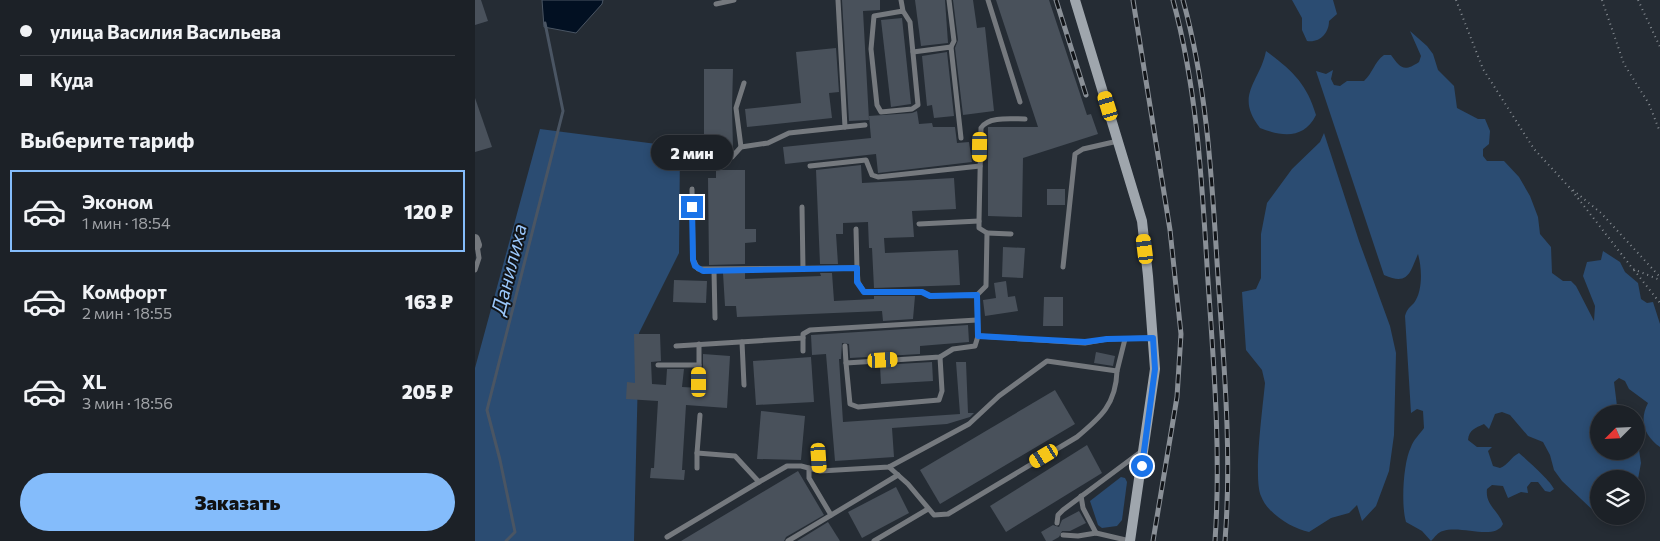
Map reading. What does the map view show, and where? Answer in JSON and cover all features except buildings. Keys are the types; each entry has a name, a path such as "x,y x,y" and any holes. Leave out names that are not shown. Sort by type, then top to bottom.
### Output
{"main road":[{"path":"1075,0 1142,221 1155,369 1130,541"}],"lane":[{"path":"716,4 733,0"},
{"path":"838,0 845,127"},
{"path":"901,0 903,11 910,22 918,105 912,109 881,112 877,105 871,49 873,20 876,14 903,11"},
{"path":"949,0 954,41 951,48 961,138"},
{"path":"988,0 1020,102"},
{"path":"913,52 951,48"},
{"path":"741,147 737,108 744,83"},
{"path":"1011,234 987,233 979,228 981,128 983,124 993,120 1025,119"},
{"path":"707,161 732,157 741,147 768,143 789,133 865,125"},
{"path":"1063,267 1075,154 1083,149 1118,141"},
{"path":"810,166 866,160 872,175 878,177 980,166"},
{"path":"692,189 695,266 703,271 857,268"},
{"path":"802,207 803,269"},
{"path":"919,224 979,221"},
{"path":"856,229 857,282 864,292 922,292 930,296 977,295 986,286 987,233"},
{"path":"475,270 479,258 476,242"},
{"path":"714,270 715,318"},
{"path":"846,363 940,357 953,349 975,346 978,336 977,295"},
{"path":"803,350 803,334 810,330 977,320"},
{"path":"978,336 1085,342 1153,338"},
{"path":"676,346 803,338"},
{"path":"889,467 908,484 934,515 947,514 1077,437 1095,422 1109,407 1117,388 1117,371 1125,339"},
{"path":"742,342 744,385"},
{"path":"699,344 699,382"},
{"path":"845,346 850,404 858,407 939,400 942,392 940,357"},
{"path":"667,537 787,466 820,471 889,467 969,424 999,396 1047,361 1065,364 1073,363 1117,371"},
{"path":"658,365 699,365"},
{"path":"697,468 700,415"},
{"path":"818,445 820,471"},
{"path":"1057,522 1058,515 1063,510 1144,449"},
{"path":"697,453 735,456 759,482"},
{"path":"809,468 809,478 831,515"},
{"path":"788,541 898,475"},
{"path":"1081,496 1083,508 1096,533"},
{"path":"874,541 928,509"},
{"path":"1063,535 1078,536 1096,533 1117,540 1130,541"}],"path":[{"path":"1456,0 1483,69 1534,149 1570,188 1660,303"},
{"path":"1602,0 1624,64 1649,104 1660,132"},
{"path":"1638,0 1660,47"},
{"path":"1570,188 1601,213 1660,278"},
{"path":"1633,269 1660,278"}],"shaded area":[{"path":"542,0 603,0 602,4 576,33 544,27"},
{"path":"1292,0 1333,0 1337,14 1329,21 1325,33 1320,39 1307,41 1302,30 1302,18"},
{"path":"1410,31 1427,46 1433,54 1438,70 1454,86 1457,108 1478,119 1485,119 1490,131 1489,144 1483,149 1483,156 1487,161 1504,161 1519,177 1530,196 1538,217 1540,234 1551,247 1552,273 1563,281 1571,281 1576,286 1594,321 1595,306 1583,276 1587,262 1601,260 1603,251 1620,262 1625,272 1638,283 1641,299 1647,303 1653,302 1660,324 1660,447 1650,438 1645,427 1645,409 1648,403 1629,389 1625,381 1619,378 1614,382 1617,405 1590,405 1590,460 1641,460 1640,470 1590,470 1590,507 1562,481 1554,470 1550,455 1543,442 1528,436 1510,415 1502,412 1495,414 1489,429 1484,424 1478,427 1471,432 1468,440 1477,447 1492,447 1488,451 1493,466 1500,468 1519,453 1544,476 1554,489 1550,492 1545,491 1538,482 1531,482 1527,487 1528,493 1521,492 1508,498 1503,486 1492,485 1487,489 1487,495 1503,524 1499,529 1486,532 1443,531 1431,541 1422,531 1406,522 1403,495 1408,454 1415,439 1424,428 1423,411 1417,409 1411,413 1405,316 1419,292 1421,272 1418,254 1410,271 1404,278 1392,278 1384,275 1316,71 1326,74 1333,70 1331,79 1334,85 1340,86 1347,81 1364,81 1384,55 1391,55 1397,63 1405,68 1419,62 1421,56"},
{"path":"1266,51 1291,71 1303,86 1312,104 1316,115 1311,123 1299,132 1285,134 1260,128 1253,116 1249,106 1249,97"},
{"path":"540,129 680,147 679,253 639,333 634,541 475,541 475,368"},
{"path":"1324,133 1359,241 1390,326 1396,353 1394,435 1389,471 1376,506 1362,521 1357,505 1349,513 1331,518 1309,532 1288,524 1274,514 1261,496 1258,458 1265,383 1262,370 1246,350 1242,292 1256,289 1261,278 1261,234 1267,203 1292,169 1320,142"},
{"path":"1121,477 1125,478 1127,482 1122,520 1117,526 1102,528 1098,525 1090,501"}],"waterway":[{"name":"Данилиха","path":"506,541 515,532 487,410 563,111 545,23"}],"railway":[{"path":"1056,0 1086,95"},
{"path":"1133,0 1170,230 1181,334 1177,397 1153,541"},
{"path":"1173,0 1188,69 1201,175 1216,411 1217,508 1215,541"},
{"path":"1183,0 1198,69 1211,172 1226,409 1228,475 1225,541"}],"route":[{"path":"692,207 693,260 695,266 703,271 857,268 857,282 860,289 868,293 922,292 930,296 977,295 978,336 1085,342 1107,339 1153,338 1155,369 1142,466"}]}
